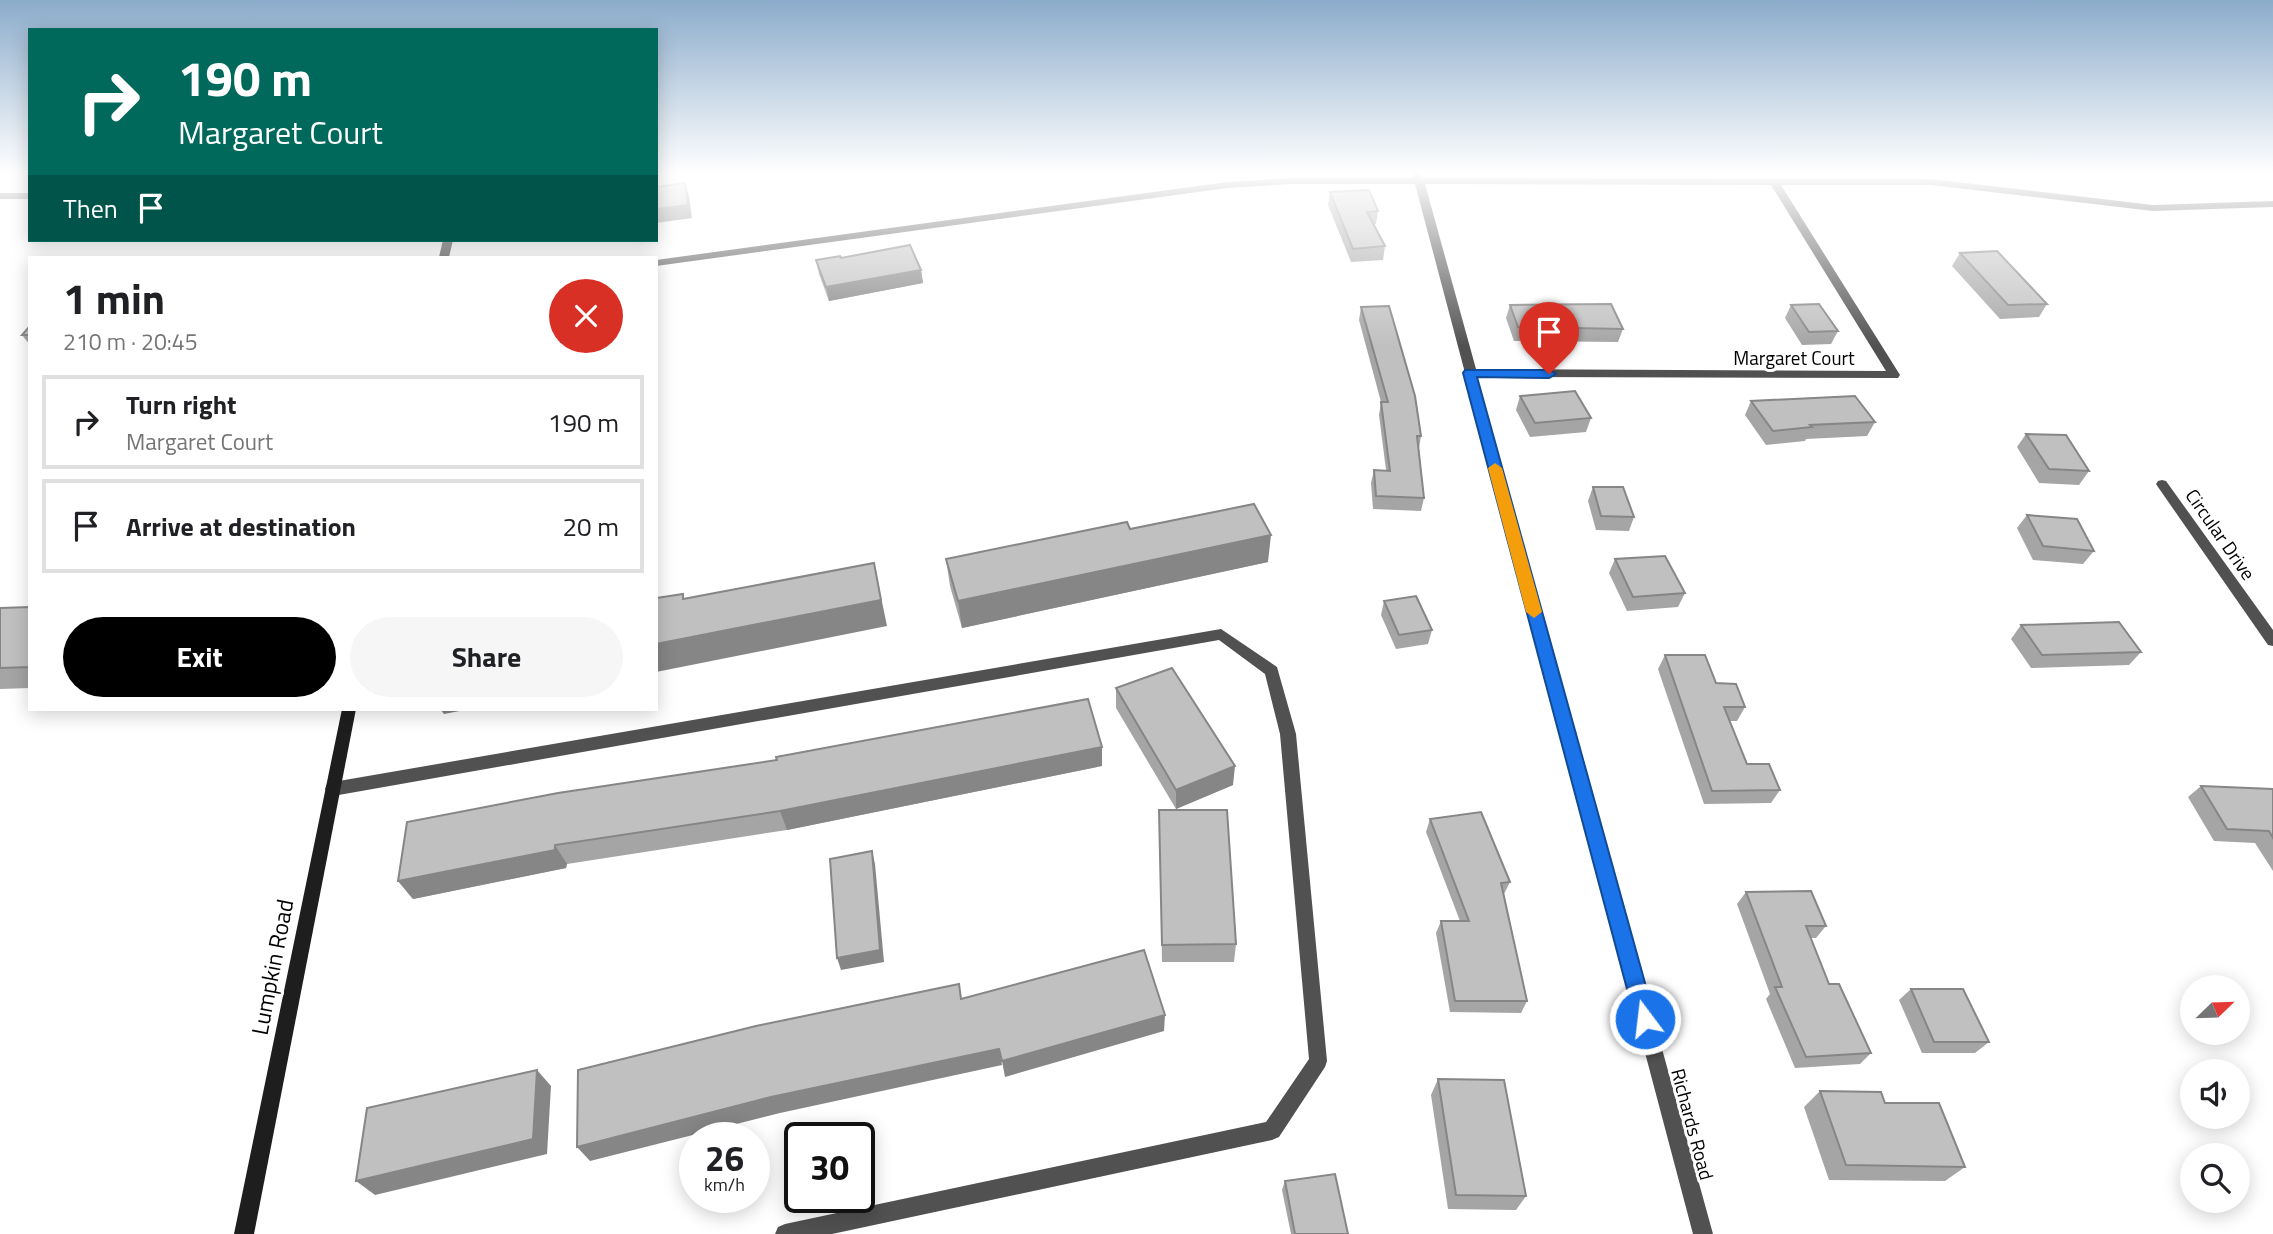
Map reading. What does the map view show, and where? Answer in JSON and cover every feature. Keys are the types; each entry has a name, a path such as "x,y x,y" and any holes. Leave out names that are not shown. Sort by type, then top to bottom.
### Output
{"main road":[{"name":"Lumpkin Road","path":"244,1234 349,711"}],"street":[{"path":"658,263 896,231"},
{"name":"Richards Road","path":"1432,231 1703,1234"},
{"name":"Margaret Court","path":"1469,373 1894,375 1804,231"},
{"name":"Circular Drive","path":"2162,484 2273,641"},
{"path":"333,789 1221,634 1272,671 1288,734 1318,1060 1272,1130 785,1234"}],"building":[{"path":"1346,231 1377,231 1385,246 1353,249"},
{"path":"910,245 921,270 826,287 816,260 841,258"},
{"path":"1997,251 2047,304 2008,305 1960,253"},
{"path":"1611,304 1623,329 1518,327 1510,305"},
{"path":"1819,304 1838,331 1809,332 1791,305"},
{"path":"1389,306 1415,396 1421,436 1417,436 1424,498 1376,496 1374,470 1390,471 1381,402 1388,402 1361,307"},
{"path":"1575,391 1591,418 1535,423 1520,396"},
{"path":"1855,396 1875,422 1810,425 1812,427 1773,431 1751,401"},
{"path":"2026,434 2066,435 2089,471 2049,469"},
{"path":"1593,487 1623,487 1634,517 1601,516"},
{"path":"1254,504 1271,535 958,601 946,559 1127,522 1130,529"},
{"path":"2027,515 2077,519 2094,551 2043,546"},
{"path":"1665,556 1685,593 1633,597 1615,559"},
{"path":"874,563 881,600 658,644 658,598 683,594 683,599"},
{"path":"1416,596 1432,630 1399,635 1384,601"},
{"path":"28,607 28,667 0,668 0,608"},
{"path":"2119,622 2141,652 2042,655 2021,625"},
{"path":"1665,655 1705,655 1716,683 1736,684 1745,707 1724,707 1747,764 1769,764 1780,790 1712,791"},
{"path":"1172,668 1235,766 1176,790 1116,688"},
{"path":"1088,699 1102,747 780,811 555,845 555,850 398,881 407,822 558,793 777,760 776,757"},
{"path":"2201,786 2273,789 2273,838 2269,831 2227,829"},
{"path":"1159,810 1227,810 1236,944 1162,945"},
{"path":"1481,812 1510,882 1501,883 1527,1001 1455,1001 1441,921 1469,921 1430,819"},
{"path":"872,851 880,950 837,958 830,859"},
{"path":"1811,891 1826,926 1806,926 1829,984 1839,984 1871,1053 1806,1057 1775,987 1782,987 1746,892"},
{"path":"1144,950 1165,1015 1002,1061 999,1049 771,1097 577,1147 578,1070 756,1026 959,984 961,999"},
{"path":"1911,989 1963,989 1989,1042 1934,1042"},
{"path":"537,1070 533,1139 356,1181 367,1108"},
{"path":"1438,1079 1504,1080 1526,1196 1456,1195"},
{"path":"1820,1091 1881,1092 1885,1103 1939,1103 1965,1167 1846,1165"},
{"path":"1335,1174 1348,1234 1295,1234 1285,1181"}],"slow traffic":[{"path":"1495,468 1534,612"}],"route":[{"path":"1549,374 1469,373 1645,1019"}]}
